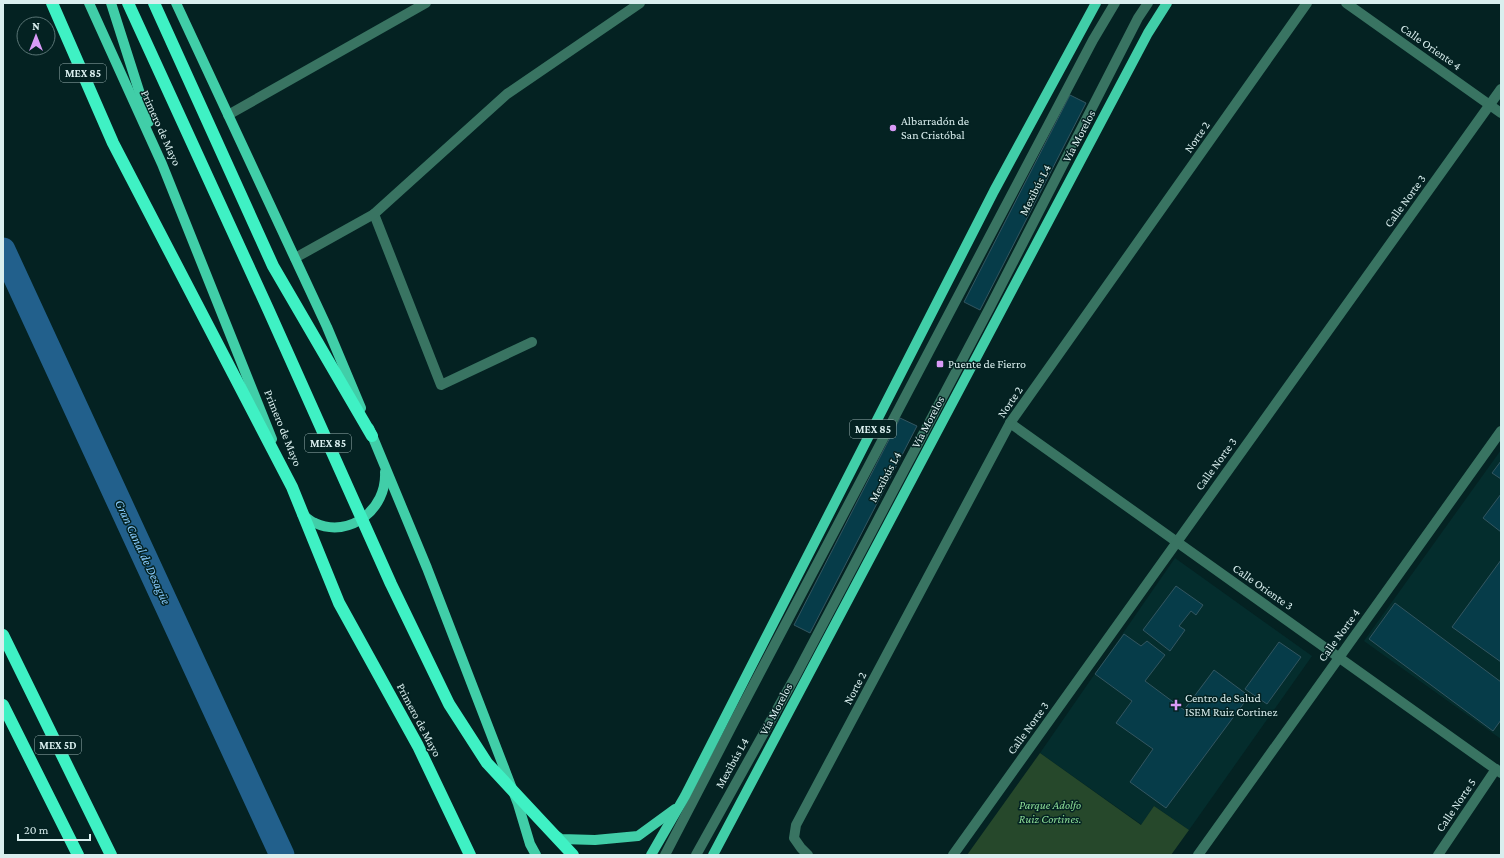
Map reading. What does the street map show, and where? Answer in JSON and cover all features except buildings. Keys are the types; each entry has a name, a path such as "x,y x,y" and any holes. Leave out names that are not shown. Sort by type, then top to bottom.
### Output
{"highway":[{"name":"MEX 85","path":"52,3 113,142 292,487"},
{"name":"MEX 85","path":"128,3 265,302 391,584 449,704 487,764 573,855"},
{"path":"154,3 273,266 372,436"},
{"name":"Primero de Mayo","path":"292,487 339,603 418,746 470,855"},
{"name":"MEX 5D","path":"3,635 111,855"},
{"name":"MEX 5D","path":"3,705 78,855"}],"main road":[{"name":"Primero de Mayo","path":"89,3 162,164 292,487"},
{"path":"111,3 162,164"},
{"path":"176,3 327,327 427,568 518,804 530,844 536,855"},
{"name":"MEX 85","path":"651,855 678,807 994,191 1096,3"},
{"name":"Vía Morelos","path":"714,855 1148,33 1167,3"},
{"path":"302,514 314,523 330,527 345,526 360,521 372,511 382,498 386,482 385,467"},
{"path":"518,804 537,824 561,839 595,840 638,836 678,807"}],"street":[{"path":"228,115 426,3"},
{"path":"295,258 374,214 507,94 640,3"},
{"name":"Mexibús L4","path":"666,855 735,720 1089,47 1115,3"},
{"name":"Mexibús L4","path":"696,855 809,649 993,302 1131,32 1148,3"},
{"name":"Norte 2","path":"808,855 794,838 796,825 1010,423 1307,3"},
{"name":"Calle Oriente 4","path":"1346,3 1501,113"},
{"name":"Calle Norte 3","path":"953,855 1501,89"},
{"path":"374,214 441,385 532,342"},
{"name":"Calle Oriente 3","path":"1010,423 1498,771"},
{"name":"Calle Norte 4","path":"1198,855 1501,431"},
{"name":"Calle Norte 5","path":"1438,855 1498,771"}],"shaded area":[{"path":"1501,450 1501,739 1364,641"},
{"name":"Centro de Salud ISEM Ruiz Cortinez","path":"1175,558 1312,656 1189,830 1154,806 1142,825 1040,753"}],"green space":[{"name":"Parque Adolfo Ruiz Cortines.","path":"1040,753 1141,825 1154,806 1189,830 1171,855 967,855"}],"waterway":[{"name":"Gran Canal de Desagüe","path":"3,250 282,855"}],"place":[{"name":"Albarradón de San Cristóbal","path":"893,128"},
{"name":"Puente de Fierro","path":"940,364"},
{"name":"Centro de Salud ISEM Ruiz Cortinez","path":"1176,705"}]}
